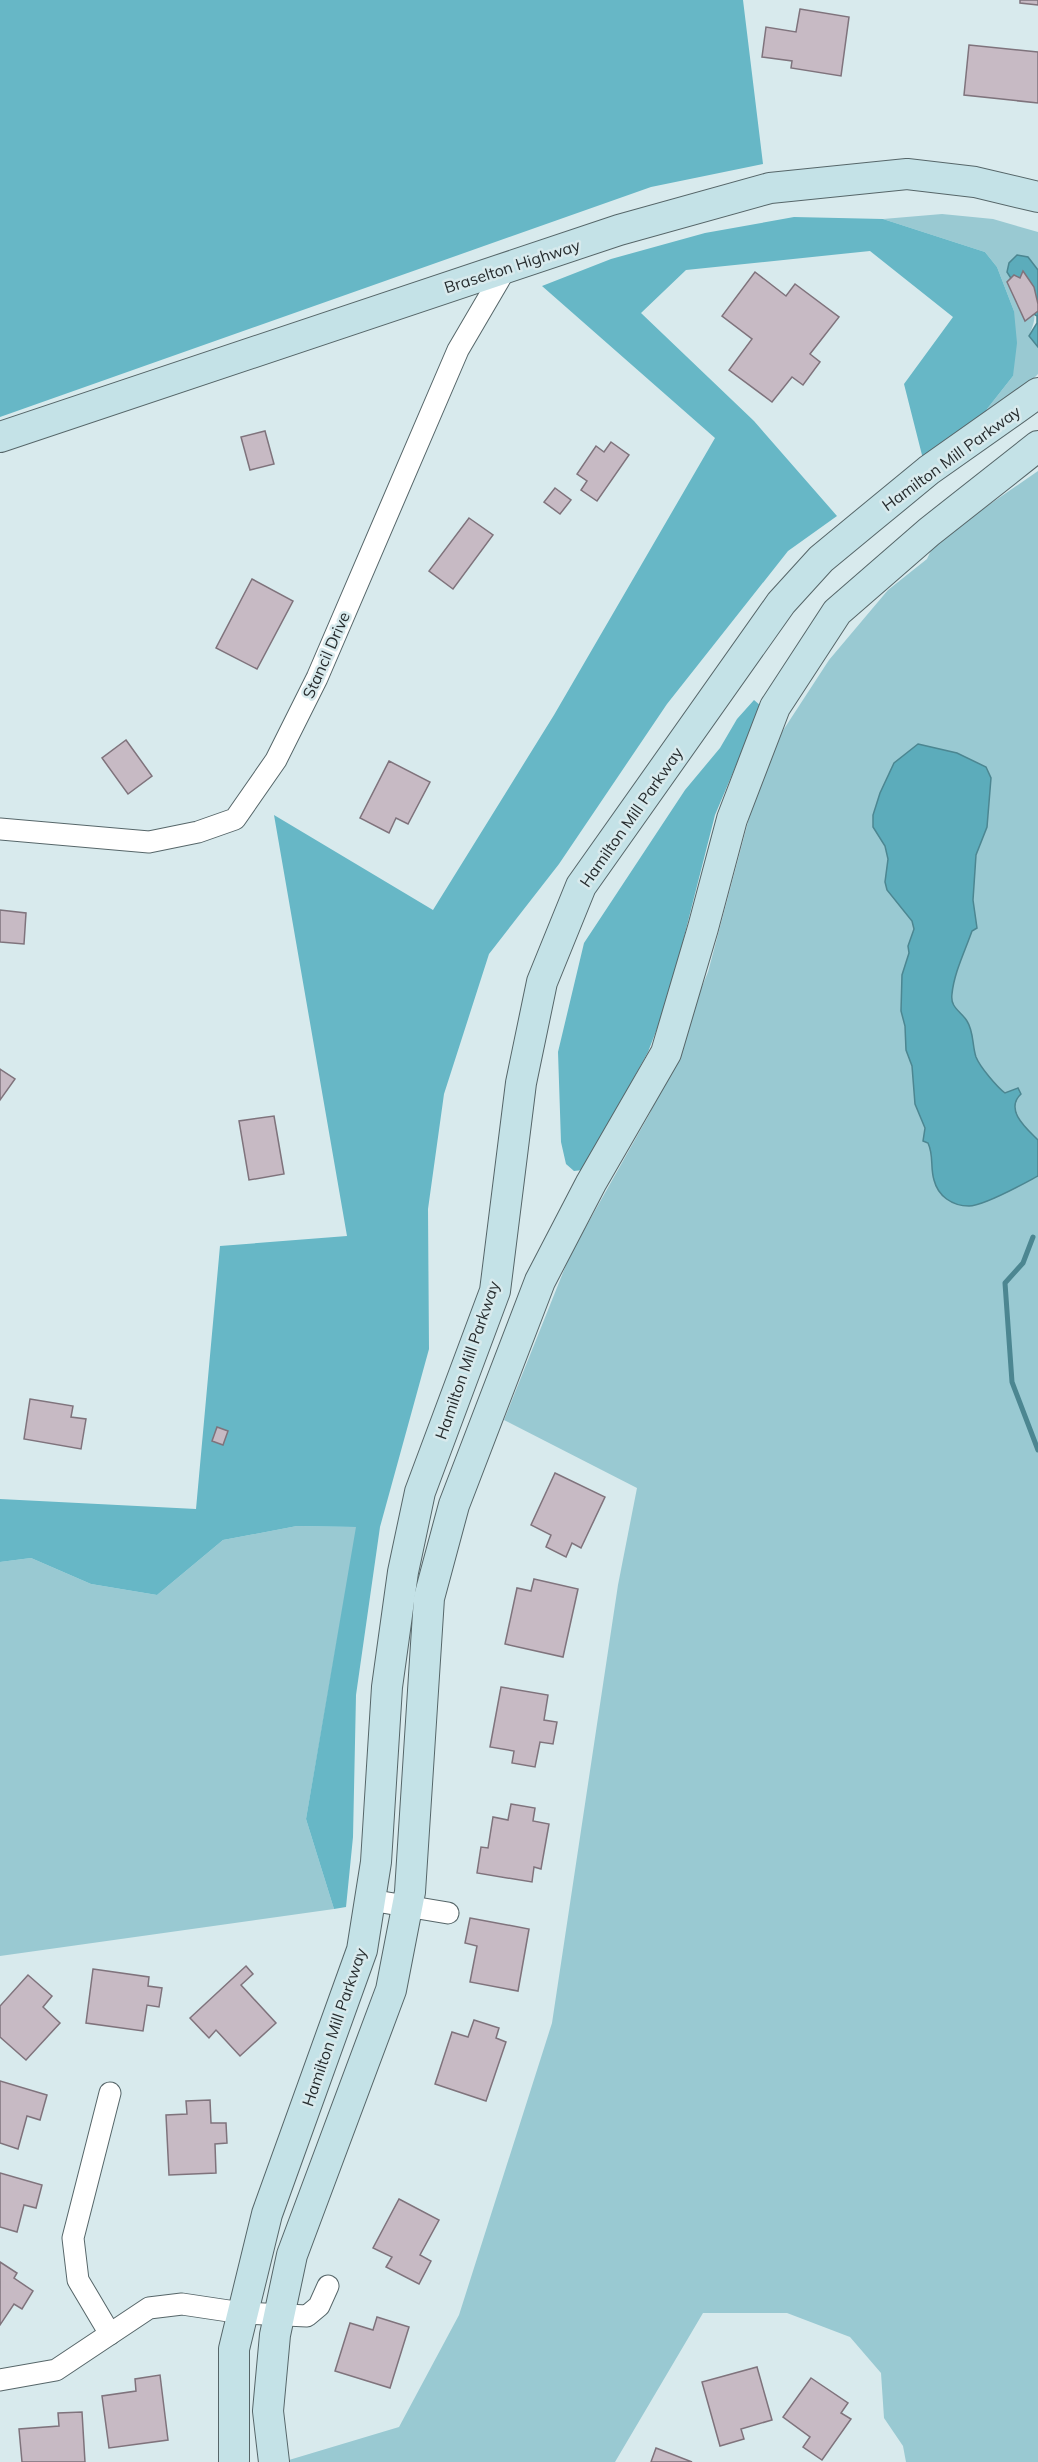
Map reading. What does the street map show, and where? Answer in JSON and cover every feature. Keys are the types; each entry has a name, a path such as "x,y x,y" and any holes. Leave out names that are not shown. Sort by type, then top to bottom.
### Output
{"street":[{"name":"Braselton Highway","path":"0,437 619,230 770,188 907,174 975,182 1038,197"},
{"name":"Stancil Drive","path":"0,829 149,842 198,832 235,819 276,760 317,678 458,350 506,268"},
{"name":"Hamilton Mill Parkway","path":"234,2462 234,2349 267,2214 362,1950 376,1862 387,1687 403,1572 420,1492 495,1291 521,1083 542,982 581,886 781,603 821,559 929,470 1038,393"},
{"path":"274,2462 268,2411 275,2336 292,2255 391,1990 407,1906 419,1771 429,1598 454,1505 540,1281 591,1183 666,1053 704,928 732,819 775,707 837,612 929,532 1038,446"},
{"path":"370,1900 448,1913"},
{"path":"110,2093 73,2238 78,2280 110,2334"},
{"path":"0,2380 56,2370 149,2308 182,2304 242,2313 307,2316 319,2306 328,2286"}],"shaded area":[{"path":"0,0 743,0 763,164 651,187 0,417"},
{"path":"942,214 993,219 1038,232 1038,270 1035,268 1021,294 1034,314 1034,323 1029,336 1038,347 1038,374 1007,406 984,420 987,409 1013,376 1014,311 997,267 985,252 883,219"},
{"path":"794,217 883,219 985,252 997,267 1014,311 1017,343 1013,376 987,409 984,420 923,459 904,384 953,317 870,251 686,270 641,313 754,421 837,516 788,551 667,704 559,864 489,954 444,1094 428,1209 429,1349 380,1527 356,1695 353,1837 346,1907 334,1909 306,1819 356,1527 297,1526 223,1540 157,1595 91,1584 31,1558 0,1562 0,1499 196,1509 220,1246 347,1236 274,815 433,910 554,715 715,438 542,286 611,259 705,233"},
{"path":"1017,255 1028,257 1038,270 1038,347 1029,336 1037,323 1037,316 1024,308 1021,294 1007,272 1009,263"},
{"path":"1038,471 1038,2462 906,2462 903,2446 884,2418 881,2373 850,2337 787,2313 703,2313 615,2462 289,2462 289,2460 399,2427 459,2315 552,2023 618,1585 637,1488 504,1420 570,1255 650,1113 708,972 753,803 782,732 829,660 888,590 927,559 935,542"},
{"path":"754,700 761,706 715,815 668,1000 648,1052 583,1170 574,1171 566,1164 561,1142 558,1052 584,943 685,790 720,748 737,719"},
{"path":"918,744 957,753 986,767 991,778 987,827 976,855 973,900 977,928 972,931 960,962 952,999 954,1006 969,1025 978,1061 1005,1093 1018,1088 1021,1094 1016,1100 1016,1113 1023,1125 1038,1140 1038,1176 993,1199 969,1206 952,1202 939,1191 933,1175 930,1148 928,1143 923,1141 925,1128 915,1104 912,1066 906,1050 905,1026 901,1011 902,975 914,929 912,921 887,890 885,882 888,859 885,846 873,827 873,815 880,793 894,763"},
{"path":"297,1526 357,1527 306,1819 334,1909 0,1956 0,1562 31,1558 91,1584 157,1595 223,1540"}],"building":[{"path":"1020,0 1038,0 1038,5 1020,3"},
{"path":"800,9 849,17 841,76 791,68 792,61 762,57 766,27 796,32"},
{"path":"969,45 1038,52 1038,103 964,95"},
{"path":"1023,271 1034,287 1038,304 1038,311 1025,321 1007,282 1014,275 1020,278"},
{"path":"755,272 786,296 795,284 839,317 810,354 820,362 803,385 792,377 772,402 729,370 752,339 722,316"},
{"path":"265,431 274,464 250,470 241,437"},
{"path":"611,442 629,455 597,501 581,490 587,481 577,474 596,446 604,452"},
{"path":"555,488 571,500 560,514 544,502"},
{"path":"469,518 493,535 453,589 429,571"},
{"path":"252,579 293,601 257,669 216,648"},
{"path":"126,740 152,776 128,794 102,758"},
{"path":"389,761 430,782 408,824 396,818 389,833 360,818"},
{"path":"0,910 26,913 24,944 0,942"},
{"path":"0,1069 15,1079 0,1100"},
{"path":"274,1116 284,1174 249,1180 239,1121"},
{"path":"30,1399 73,1406 71,1417 86,1419 81,1449 24,1439"},
{"path":"217,1427 228,1431 223,1445 212,1441"},
{"path":"555,1473 605,1497 581,1548 572,1543 566,1557 546,1547 551,1535 531,1525"},
{"path":"534,1579 578,1589 563,1657 505,1644 517,1588 531,1591"},
{"path":"501,1687 548,1695 544,1720 557,1722 553,1744 540,1742 535,1767 512,1763 514,1751 490,1747"},
{"path":"511,1804 535,1808 533,1821 549,1824 541,1869 534,1867 532,1882 477,1873 481,1847 488,1848 493,1817 508,1820"},
{"path":"470,1918 529,1929 518,1991 470,1982 477,1946 465,1943"},
{"path":"246,1966 253,1974 241,1985 276,2023 240,2056 216,2030 209,2038 190,2018"},
{"path":"93,1969 149,1977 148,1986 162,1988 159,2007 147,2005 143,2031 86,2023"},
{"path":"28,1975 52,1996 43,2007 60,2023 26,2060 0,2037 0,2006"},
{"path":"474,2020 499,2028 496,2038 506,2042 486,2101 435,2084 452,2032 468,2037"},
{"path":"0,2081 47,2095 40,2120 27,2116 18,2149 0,2143"},
{"path":"210,2100 211,2123 226,2123 227,2143 215,2144 216,2173 169,2175 166,2115 187,2114 186,2101"},
{"path":"0,2173 42,2185 36,2208 24,2205 17,2232 0,2227"},
{"path":"399,2199 439,2220 420,2255 431,2261 419,2284 386,2267 392,2257 373,2248"},
{"path":"0,2262 17,2273 14,2278 33,2291 22,2309 14,2304 0,2325"},
{"path":"377,2317 409,2327 390,2388 335,2371 350,2323 373,2330"},
{"path":"757,2367 772,2420 741,2429 744,2439 720,2446 702,2382"},
{"path":"160,2375 168,2440 109,2448 102,2396 136,2391 135,2379"},
{"path":"811,2378 848,2403 841,2413 851,2419 822,2460 803,2447 810,2437 783,2417"},
{"path":"82,2412 85,2462 22,2462 19,2429 59,2426 58,2413"},
{"path":"656,2448 692,2462 651,2462"}],"waterway":[{"path":"1033,1237 1023,1263 1005,1283 1012,1382 1038,1450"}]}
